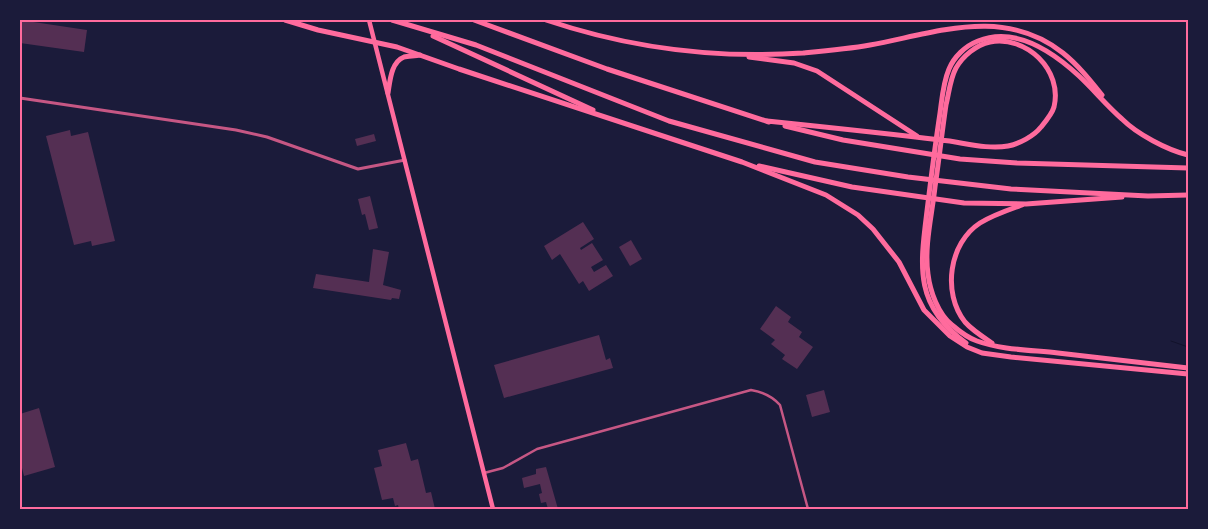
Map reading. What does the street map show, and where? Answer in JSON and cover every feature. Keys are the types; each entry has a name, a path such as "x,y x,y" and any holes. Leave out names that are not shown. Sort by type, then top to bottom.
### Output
{"highway":[{"path":"285,20 318,30 386,44 422,55 742,162 826,195 858,215 873,228 894,256 924,310 936,324 967,347 982,353 1188,374"},
{"path":"474,20 607,69 767,121 843,140 960,159 1017,163 1188,168"},
{"path":"546,20 628,44 703,54 803,53 870,45 968,26 992,26 1031,35 1063,53 1084,73 1119,117"},
{"path":"394,21 476,46 669,121 815,162 908,177 1010,189 1148,196 1188,196"},
{"path":"416,28 614,120"},
{"path":"999,356 968,344 946,326 930,302 922,272 945,80 955,58 973,43 996,36 1011,36 1023,40 1055,56 1080,76 1119,117 1135,130 1188,155"},
{"path":"767,121 991,146 1008,146 1025,140 1039,131 1054,108 1054,85 1049,71 1036,55 1025,47 1002,41 981,45 963,58 955,70 940,128"},
{"path":"731,54 794,63 817,71 920,137"},
{"path":"388,93 393,68 398,61 404,57 422,55"},
{"path":"742,162 852,186 964,203 1026,204 1148,196"},
{"path":"994,345 965,322 959,311 953,290 952,271 963,239 970,231 979,223 1002,212 1026,204"},
{"path":"930,211 927,272 934,299 950,323 975,340 1022,350 1188,368"}],"main road":[{"path":"369,20 493,509"}],"street":[{"path":"20,98 236,130 267,137 358,169 405,160"},
{"path":"484,473 503,468 537,448 751,390 769,396 780,405 808,509"}],"building":[{"path":"20,20 87,30 84,52 20,43"},
{"path":"70,130 71,136 88,132 115,241 92,246 91,241 74,245 46,136"},
{"path":"374,134 376,141 357,146 355,139"},
{"path":"370,196 378,228 369,230 365,214 362,215 358,199"},
{"path":"583,222 594,239 580,248 581,250 592,243 603,260 591,267 594,272 606,265 613,276 589,291 583,281 579,284 560,254 552,260 544,246"},
{"path":"631,240 642,259 630,266 619,247"},
{"path":"373,249 389,252 383,285 401,290 399,299 392,298 391,300 313,288 316,274 369,282"},
{"path":"776,306 791,317 788,322 802,332 799,337 813,347 797,369 782,359 785,355 771,344 775,340 760,329"},
{"path":"599,335 606,360 610,358 613,368 504,398 494,365"},
{"path":"824,390 830,412 812,417 806,395"},
{"path":"39,408 55,467 24,476 20,460 20,414"},
{"path":"406,443 411,461 418,459 426,493 431,492 435,509 399,509 398,505 395,506 393,498 382,500 374,468 382,466 378,450"},
{"path":"546,467 558,509 548,509 546,502 541,503 539,494 542,493 540,484 524,488 522,478 536,474 536,469"}],"waterway":[{"path":"1171,341 1188,347"}]}
